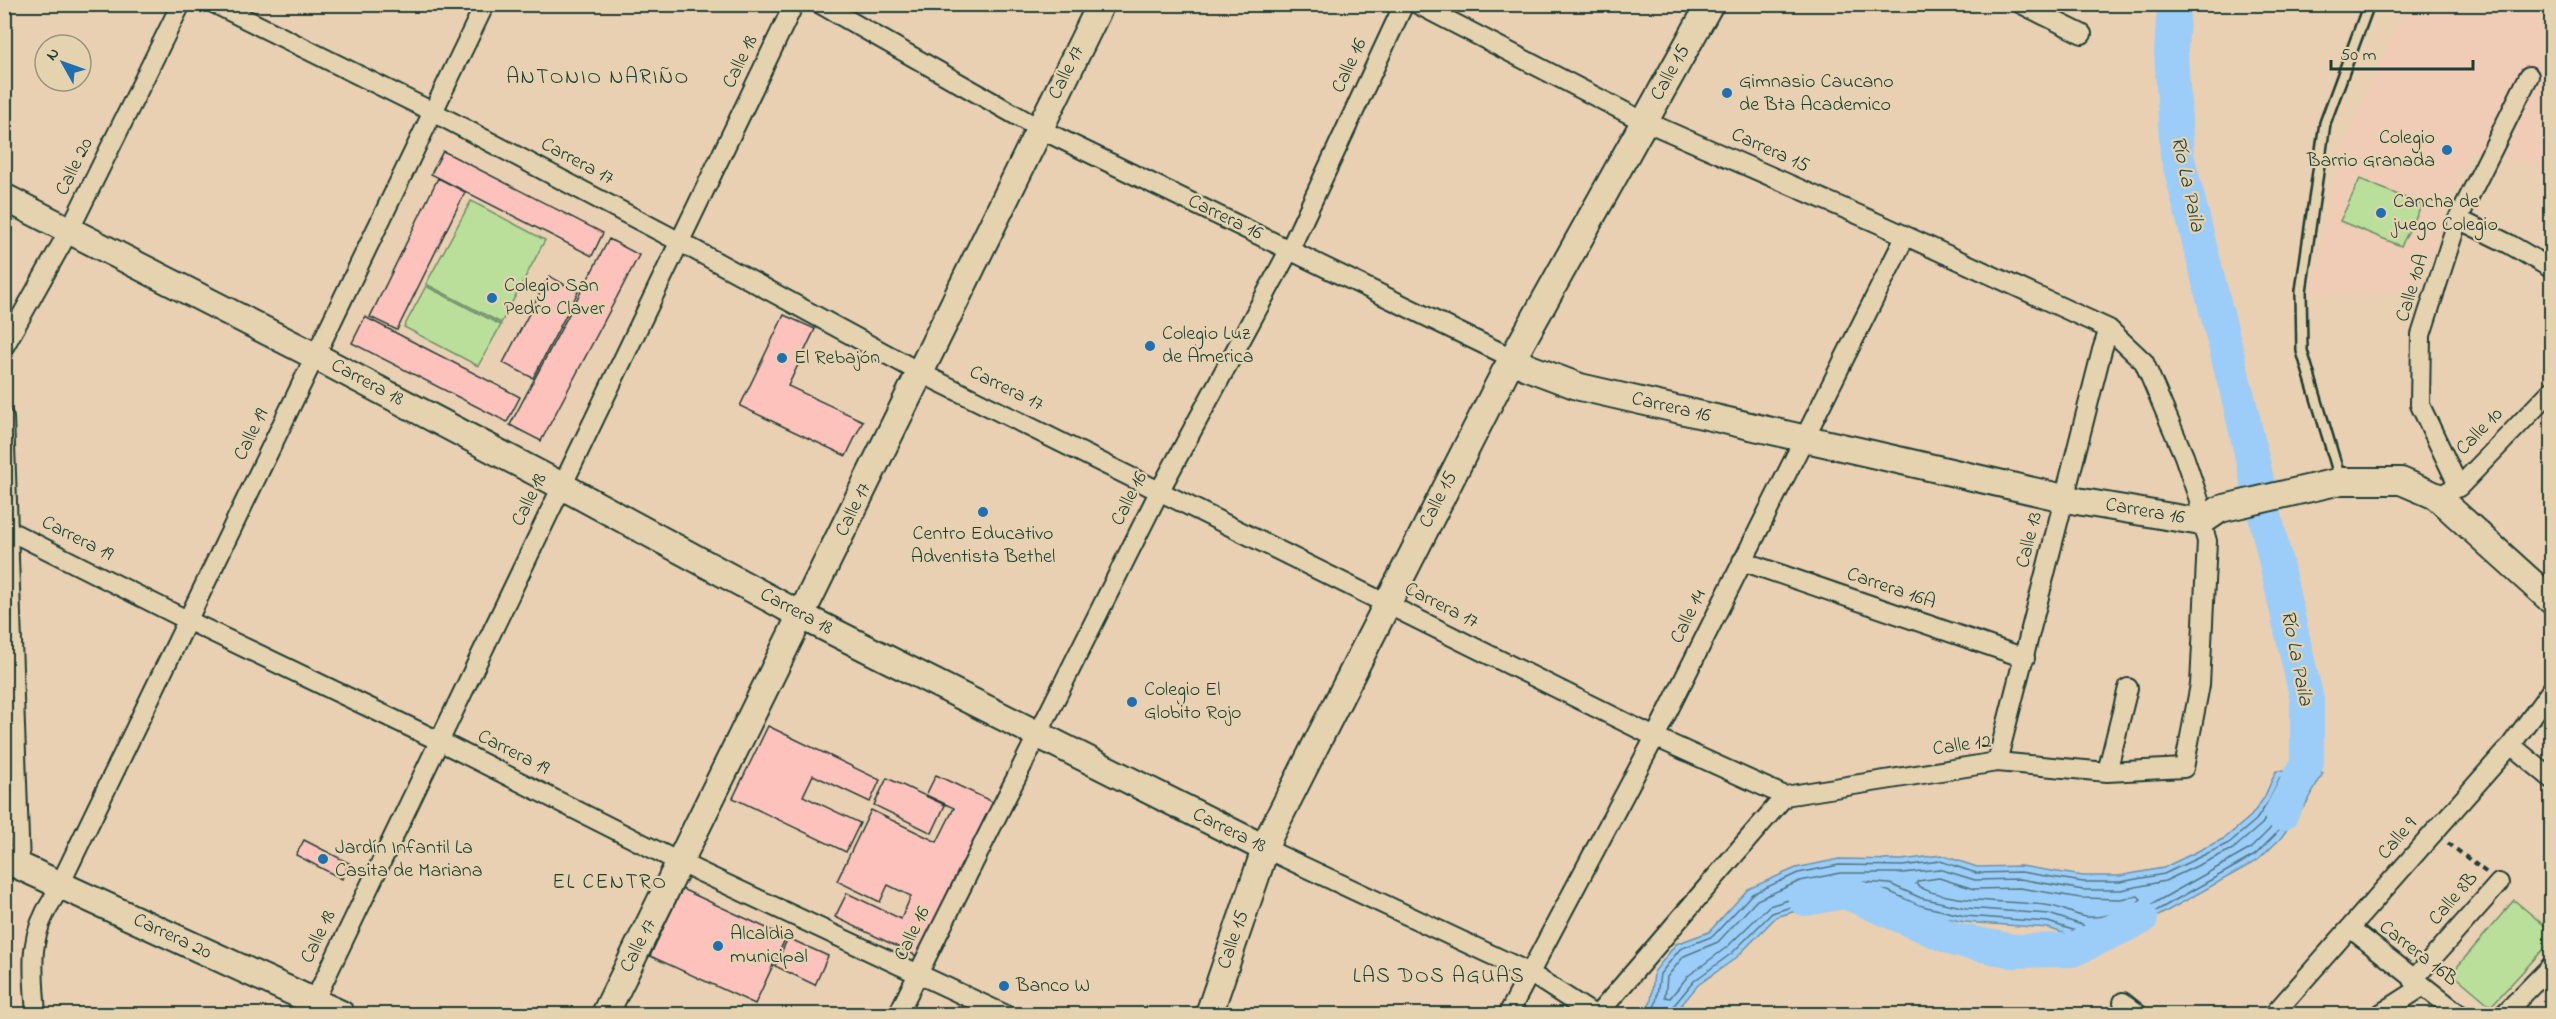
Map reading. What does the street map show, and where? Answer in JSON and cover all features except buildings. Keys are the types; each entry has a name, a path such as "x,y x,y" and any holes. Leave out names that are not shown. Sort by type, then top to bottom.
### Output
{"street":[{"name":"Calle 20","path":"4,347 70,229 181,4"},
{"name":"Carrera 17","path":"215,4 433,112 680,242 921,373 1655,737 1785,796"},
{"name":"Calle 19","path":"59,885 485,4"},
{"name":"Calle 18","path":"310,1008 794,4"},
{"name":"Carrera 16","path":"820,4 1040,129 1290,249 1527,367 1580,387 2078,501 2210,515 2333,483 2401,481 2447,491 2552,601"},
{"name":"Calle 17","path":"605,1014 1101,4"},
{"name":"Calle 16","path":"898,1014 1160,490 1290,249 1404,4"},
{"name":"Carrera 15","path":"1416,4 1645,120 2109,329 2144,362 2184,456 2199,500 2210,515"},
{"name":"Calle 15","path":"1209,1014 1264,848 1512,358 1710,4"},
{"path":"2020,4 2082,34"},
{"name":"Calle 10A","path":"2447,491 2420,405 2421,335 2458,219 2529,76"},
{"name":"Carrera 18","path":"4,196 315,356 802,616 1264,848 1528,972 1593,1014"},
{"path":"2458,219 2510,244 2552,269"},
{"name":"Calle 14","path":"1508,1014 1528,972 1655,737 1905,237"},
{"name":"Calle 13","path":"1998,762 2063,496 2109,329"},
{"name":"Calle 10","path":"2447,491 2552,390"},
{"path":"4,418 12,862"},
{"name":"Calle 12","path":"1785,796 1998,762 2107,772 2184,768 2200,686 2210,515"},
{"name":"Carrera 19","path":"6,528 187,620 439,741 681,863 1004,1014"},
{"name":"Carrera 16A","path":"1742,561 2025,658"},
{"path":"2107,772 2128,688"},
{"name":"Calle 9","path":"2274,1014 2511,745 2552,689"},
{"path":"2511,745 2552,779"},
{"path":"1598,1014 1785,796"},
{"name":"Carrera 20","path":"12,862 310,1008 341,1014"},
{"name":"Calle 8B","path":"2380,1014 2417,984 2499,883"},
{"path":"36,1014 33,955 35,934 59,885"},
{"name":"Carrera 16B","path":"2350,928 2417,984 2459,1014"},
{"path":"2504,1014 2552,965"},
{"path":"2123,1002 2138,1014"}],"lane":[{"path":"2333,483 2302,351 2301,291 2325,123 2369,4"}],"path":[{"name":"Calle 8B","path":"2434,832 2499,883"}],"shaded area":[{"name":"Colegio Barrio Granada","path":"2406,5 2551,5 2551,165 2467,154 2416,290 2312,294 2344,146"}],"green space":[{"name":"Cancha de juego Colegio","path":"2360,179 2422,205 2401,246 2340,221"},
{"path":"471,201 545,240 501,323 426,284"},
{"path":"426,286 501,325 478,366 404,327"},
{"path":"2514,900 2551,931 2551,941 2491,1006 2452,973"}],"water":[{"path":"2276,771 2323,773 2308,801 2280,839 2258,860 2128,933 2084,940 2048,928 1964,922 1916,911 1887,897 1853,894 1776,917 1736,958 1698,985 1674,1014 1643,1014 1651,1002 1654,972 1676,944 1709,932 1748,889 1796,868 1839,859 1902,860 1941,855 1977,867 2021,866 2083,876 2119,876 2163,868 2225,838 2251,816 2264,798"}],"waterway":[{"name":"Río La Paila","path":"2174,4 2171,51 2177,155 2240,405 2307,700 2307,763 2281,814"},
{"name":"Río La Paila","path":"1805,899 1845,892 1956,940 2013,951 2072,950 2141,918"}],"place":[{"name":"Gimnasio Caucano de Bta Academico","path":"1727,93"},
{"name":"Colegio Barrio Granada","path":"2447,150"},
{"name":"Cancha de juego Colegio","path":"2381,213"},
{"name":"Colegio San Pedro Claver","path":"492,298"},
{"name":"Colegio Luz de America","path":"1150,346"},
{"name":"El Rebajón","path":"782,358"},
{"name":"Centro Educativo Adventista Bethel","path":"983,512"},
{"name":"Colegio El Globito Rojo","path":"1132,702"},
{"name":"Jardín Infantil La Casita de Mariana","path":"323,859"},
{"name":"Alcaldia municipal","path":"718,946"},
{"name":"Banco W","path":"1004,986"}],"district":[{"name":"ANTONIO NARIÑO","path":"598,78"},
{"name":"EL CENTRO","path":"610,883"},
{"name":"LAS DOS AGUAS","path":"1439,977"}]}
